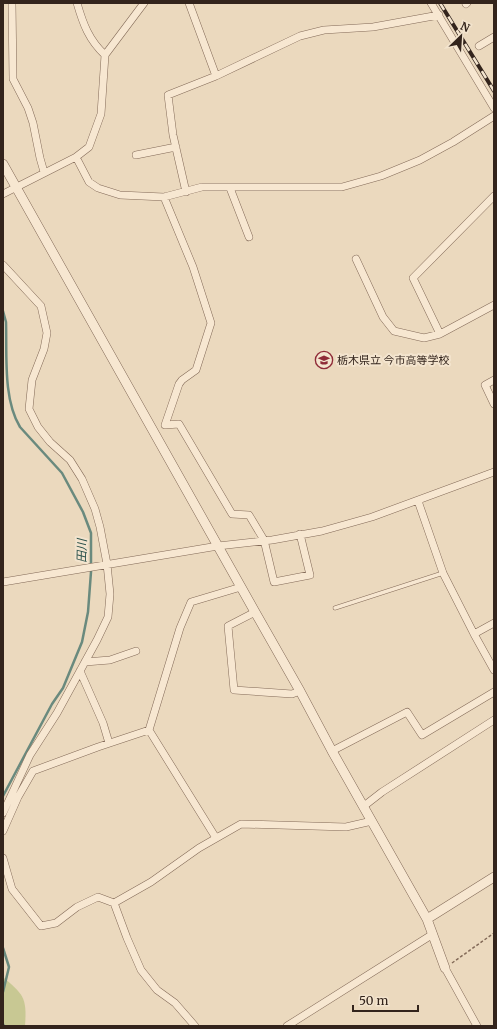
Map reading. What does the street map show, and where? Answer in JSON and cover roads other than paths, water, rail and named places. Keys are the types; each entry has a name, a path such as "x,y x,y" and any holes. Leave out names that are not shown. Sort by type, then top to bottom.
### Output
{"street":[{"path":"12,3 13,79 28,108 33,123 44,172"},
{"path":"77,3 87,31 96,46 105,55"},
{"path":"3,194 76,157 89,147 100,114 105,55 144,3"},
{"path":"189,3 216,76"},
{"path":"431,3 494,108"},
{"path":"186,192 173,135 168,95 216,76 300,36 324,30 373,27 439,15"},
{"path":"479,46 494,37"},
{"path":"76,157 89,182 98,188 120,195 164,197 202,187 342,187 381,176 420,160 453,142 494,116"},
{"path":"136,155 176,147"},
{"path":"3,164 427,919 445,968 477,1026"},
{"path":"230,188 248,237"},
{"path":"440,334 413,278 494,196"},
{"path":"164,197 193,267 211,323 196,370 179,384 165,425 179,424 232,514 249,515 264,540 274,582 310,574 300,534"},
{"path":"356,259 383,317 394,331 424,338 440,334 494,305"},
{"path":"3,266 42,306 47,333 44,349 32,380 29,408 38,426 50,442 70,460 82,479 100,526 107,564 110,594 108,617 57,713 30,755 3,813"},
{"path":"494,380 485,385 494,404"},
{"path":"3,582 218,546 272,540 329,529 372,517 494,472"},
{"path":"418,501 443,573 494,670"},
{"path":"216,838 149,730 180,628 191,602 241,587"},
{"path":"255,612 228,626 234,690 292,694 300,691"},
{"path":"474,634 494,623"},
{"path":"85,662 110,660 136,650"},
{"path":"80,670 103,723 109,743"},
{"path":"332,751 408,712 422,735 494,692"},
{"path":"364,806 382,792 494,720"},
{"path":"3,831 18,797 33,771 149,730"},
{"path":"114,903 151,882 216,838 241,824 346,827 372,821"},
{"path":"3,858 12,889 41,926 56,923 77,907 98,897 114,903 141,970 157,990 175,1003 195,1026"},
{"path":"427,919 494,877"},
{"path":"287,1026 433,934"}],"lane":[{"path":"335,608 443,573"}],"waterway":[{"name":"田川","path":"3,311 6,322 8,390 15,416 20,427 62,473 83,512 91,533 91,572 88,612 82,642 63,688 52,704 3,796"},
{"name":"田川","path":"3,948 9,967 3,992"}],"railway":[{"path":"440,3 494,91"}],"place":[{"name":"栃木県立 今市高等学校","path":"324,360"}]}
